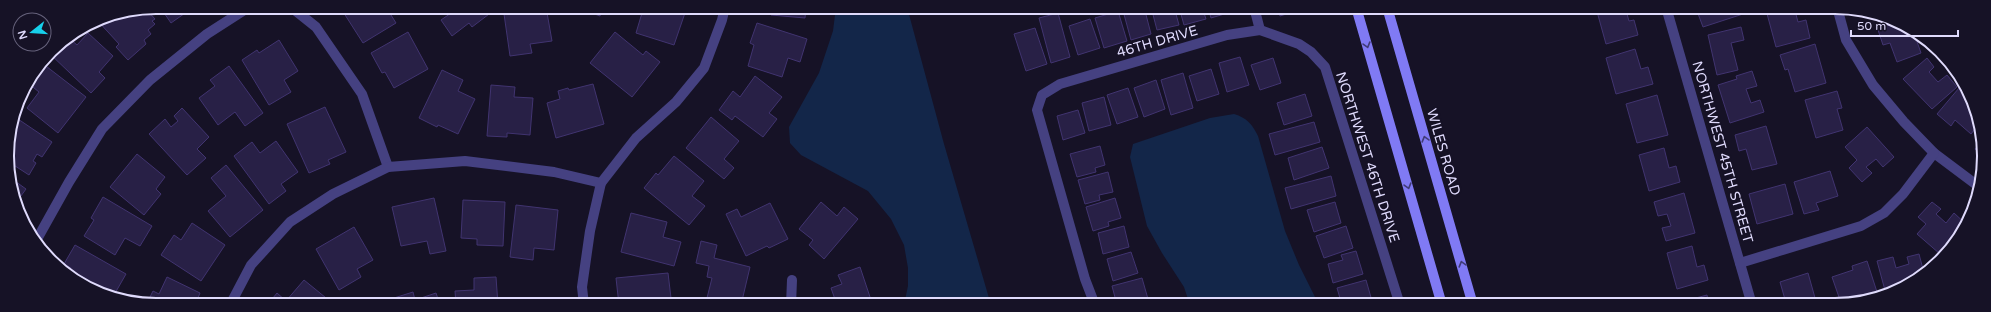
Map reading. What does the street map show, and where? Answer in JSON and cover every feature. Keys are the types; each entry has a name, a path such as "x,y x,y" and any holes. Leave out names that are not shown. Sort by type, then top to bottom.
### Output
{"main road":[{"path":"1358,14 1440,298"},
{"name":"WILES ROAD","path":"1389,14 1471,298"}],"street":[{"path":"39,236 69,182 102,129 150,80 207,34 239,14"},
{"path":"300,14 316,27 362,94 388,167"},
{"path":"583,298 582,287 590,231 602,183 636,138 676,102 704,68 723,14"},
{"path":"1256,14 1260,30"},
{"name":"NORTHWEST 45TH STREET","path":"1668,14 1750,298"},
{"path":"1839,14 1846,40 1873,85 1904,122 1934,153 1974,183"},
{"name":"46TH DRIVE","path":"1092,298 1085,279 1037,110 1042,95 1060,84 1227,35 1260,30"},
{"name":"NORTHWEST 46TH DRIVE","path":"1260,30 1299,44 1311,52 1325,66 1398,298"},
{"path":"1740,263 1861,226 1884,213 1903,194 1934,153"},
{"path":"234,298 251,265 290,222 333,194 388,167 465,161 554,172 602,183"},
{"path":"791,298 792,280"}],"water":[{"path":"835,14 909,14 944,144 989,298 905,298 908,286 908,268 904,245 891,219 868,191 801,155 790,143 789,127 819,73 833,31"},
{"path":"1234,114 1242,117 1254,128 1258,136 1285,231 1299,265 1316,298 1188,298 1184,287 1147,226 1130,157 1133,144 1210,118"}],"building":[{"path":"150,14 155,19 152,21 155,24 148,30 151,34 144,40 146,44 128,60 116,47 119,44 102,25 137,15"},
{"path":"165,14 184,14 171,23"},
{"path":"344,14 390,14 396,23 363,43"},
{"path":"450,14 489,14 472,27 469,23 452,36 441,20"},
{"path":"504,14 547,14 552,41 530,44 532,53 510,56"},
{"path":"642,14 685,14 674,45 636,33"},
{"path":"771,14 805,14 805,18"},
{"path":"1058,14 1070,57 1051,63 1039,18"},
{"path":"1108,14 1119,14 1127,41 1104,48 1095,18"},
{"path":"1124,14 1146,14 1151,34 1131,40"},
{"path":"1153,14 1176,14 1179,25 1157,30"},
{"path":"1181,14 1204,14 1206,19 1184,25"},
{"path":"1210,14 1224,14 1211,18"},
{"path":"1598,14 1627,14 1629,21 1634,20 1638,35 1606,44"},
{"path":"1698,14 1743,14 1703,27"},
{"path":"1767,14 1796,14 1798,22 1806,20 1810,38 1776,47"},
{"path":"1090,19 1100,48 1078,55 1069,26"},
{"path":"757,23 807,39 800,62 788,58 782,77 748,66 754,45 750,43"},
{"path":"1886,24 1906,33 1916,40 1921,53 1897,62 1890,43 1883,45 1877,27"},
{"path":"1741,27 1744,40 1731,43 1738,70 1717,75 1708,35"},
{"path":"1035,28 1047,64 1026,71 1014,34"},
{"path":"408,32 428,69 394,88 385,72 382,73 371,53"},
{"path":"615,32 643,55 646,51 660,62 632,97 590,63"},
{"path":"88,33 113,56 99,72 105,78 91,93 54,58 73,41 77,45"},
{"path":"279,40 298,71 284,80 291,92 269,105 242,60 257,50 259,53"},
{"path":"1815,44 1826,83 1795,92 1788,69 1785,70 1780,55"},
{"path":"1635,49 1641,69 1648,67 1653,84 1616,94 1606,58"},
{"path":"1240,57 1249,85 1227,92 1219,63"},
{"path":"1273,58 1281,83 1260,90 1251,65"},
{"path":"1927,58 1934,67 1929,72 1938,82 1947,75 1957,87 1932,109 1903,79"},
{"path":"46,66 86,97 58,133 27,108 39,92 32,86"},
{"path":"229,66 263,113 245,126 235,112 218,125 199,98 215,86 210,80"},
{"path":"1211,69 1219,94 1197,101 1189,76"},
{"path":"442,70 463,80 458,91 475,99 458,134 438,125 437,127 419,118"},
{"path":"1752,71 1757,86 1746,89 1751,103 1760,100 1764,112 1730,123 1718,85 1737,79 1736,76"},
{"path":"1183,73 1193,108 1171,115 1161,80"},
{"path":"755,76 782,97 769,113 777,119 763,137 735,116 732,120 719,110 733,91 740,97"},
{"path":"1156,80 1165,109 1144,117 1134,88"},
{"path":"593,84 604,124 556,138 547,103 560,99 558,91"},
{"path":"491,85 515,87 514,97 533,98 530,135 507,133 507,137 487,136"},
{"path":"1128,88 1138,117 1117,124 1107,95"},
{"path":"1959,88 1969,110 1974,130 1971,134 1955,120 1951,126 1937,114"},
{"path":"1837,91 1842,108 1837,109 1843,130 1816,138 1805,100"},
{"path":"1305,94 1312,116 1284,125 1277,103"},
{"path":"1657,95 1668,135 1637,143 1626,104"},
{"path":"1104,97 1111,125 1089,131 1082,103"},
{"path":"325,107 346,152 328,160 330,164 309,173 287,124"},
{"path":"182,108 209,137 197,149 206,158 187,175 149,134 165,119 171,127 178,121 174,116"},
{"path":"1078,110 1085,133 1063,140 1057,116"},
{"path":"711,117 739,141 724,159 734,168 724,179 686,148"},
{"path":"19,120 52,142 42,157 37,154 33,161 36,163 29,175 14,165 15,137"},
{"path":"1314,122 1320,142 1275,155 1269,134"},
{"path":"1766,126 1777,164 1752,170 1746,149 1739,151 1735,135"},
{"path":"1867,127 1894,157 1883,167 1876,159 1866,167 1872,173 1862,182 1849,168 1857,160 1845,147"},
{"path":"276,141 298,172 281,184 286,191 269,204 234,156 252,142 260,153"},
{"path":"1100,146 1105,165 1095,168 1096,172 1077,177 1070,154"},
{"path":"1322,147 1329,168 1294,180 1288,158"},
{"path":"1664,148 1669,168 1676,166 1680,182 1649,191 1639,155"},
{"path":"137,154 165,177 156,189 161,194 144,215 110,187"},
{"path":"674,156 704,181 692,196 705,206 689,225 644,188 656,173 658,175"},
{"path":"226,165 263,210 230,237 208,211 226,196 211,178"},
{"path":"1830,171 1838,196 1816,203 1819,210 1804,214 1794,182"},
{"path":"1108,172 1113,192 1099,195 1100,200 1085,204 1078,180"},
{"path":"1331,176 1336,196 1291,209 1285,188"},
{"path":"17,182 26,189 20,197"},
{"path":"1785,184 1793,214 1757,224 1749,194"},
{"path":"1684,193 1695,233 1666,241 1662,228 1671,226 1667,214 1658,216 1654,202"},
{"path":"103,197 152,226 140,246 125,238 115,255 84,236 94,220 91,218"},
{"path":"434,198 446,251 430,254 427,241 401,246 392,207"},
{"path":"1115,198 1121,218 1108,222 1109,226 1093,231 1086,207"},
{"path":"463,200 505,202 503,246 477,245 477,239 461,238"},
{"path":"821,202 837,216 844,207 858,219 824,259 809,245 813,240 799,229"},
{"path":"1335,202 1341,223 1314,232 1307,210"},
{"path":"1932,202 1941,209 1936,214 1946,223 1954,213 1962,220 1953,235 1939,253 1917,234 1926,224 1918,217"},
{"path":"770,203 788,239 769,248 767,246 746,256 726,214 737,209 741,217"},
{"path":"516,205 558,210 554,250 534,248 533,260 510,257"},
{"path":"631,213 667,222 663,237 681,242 674,266 621,252"},
{"path":"192,223 225,245 201,281 161,255 174,235 181,240"},
{"path":"1124,226 1129,247 1103,254 1098,233"},
{"path":"1346,226 1353,248 1324,258 1316,236"},
{"path":"354,227 373,260 357,269 361,277 339,290 316,249"},
{"path":"701,241 717,245 714,258 750,267 743,298 707,298 712,278 707,277 709,266 696,263"},
{"path":"75,245 126,274 116,292 85,279 64,264"},
{"path":"1692,246 1697,267 1704,265 1708,280 1677,289 1667,253"},
{"path":"1356,251 1363,274 1333,283 1328,264 1343,260 1341,255"},
{"path":"1131,252 1138,273 1113,281 1107,259"},
{"path":"1919,254 1923,268 1906,279 1885,289 1877,261 1893,257 1896,268 1909,264 1907,257"},
{"path":"1867,261 1877,291 1854,297 1839,298 1832,277 1853,270 1852,266"},
{"path":"860,267 870,298 835,298 831,288 842,284 838,275"},
{"path":"668,273 671,298 618,298 616,278"},
{"path":"1808,273 1815,298 1785,298 1780,282"},
{"path":"167,277 200,293 198,298 150,298 153,291 159,294"},
{"path":"496,277 498,298 456,298 455,291 474,290 474,278"},
{"path":"1142,278 1148,298 1115,298 1112,286"},
{"path":"304,280 326,298 289,298"},
{"path":"1366,280 1371,298 1340,298 1337,288"},
{"path":"413,292 414,298 394,298"},
{"path":"277,293 283,298 273,298"},
{"path":"436,293 438,298 421,298"},
{"path":"1707,295 1708,298 1696,298"}]}
